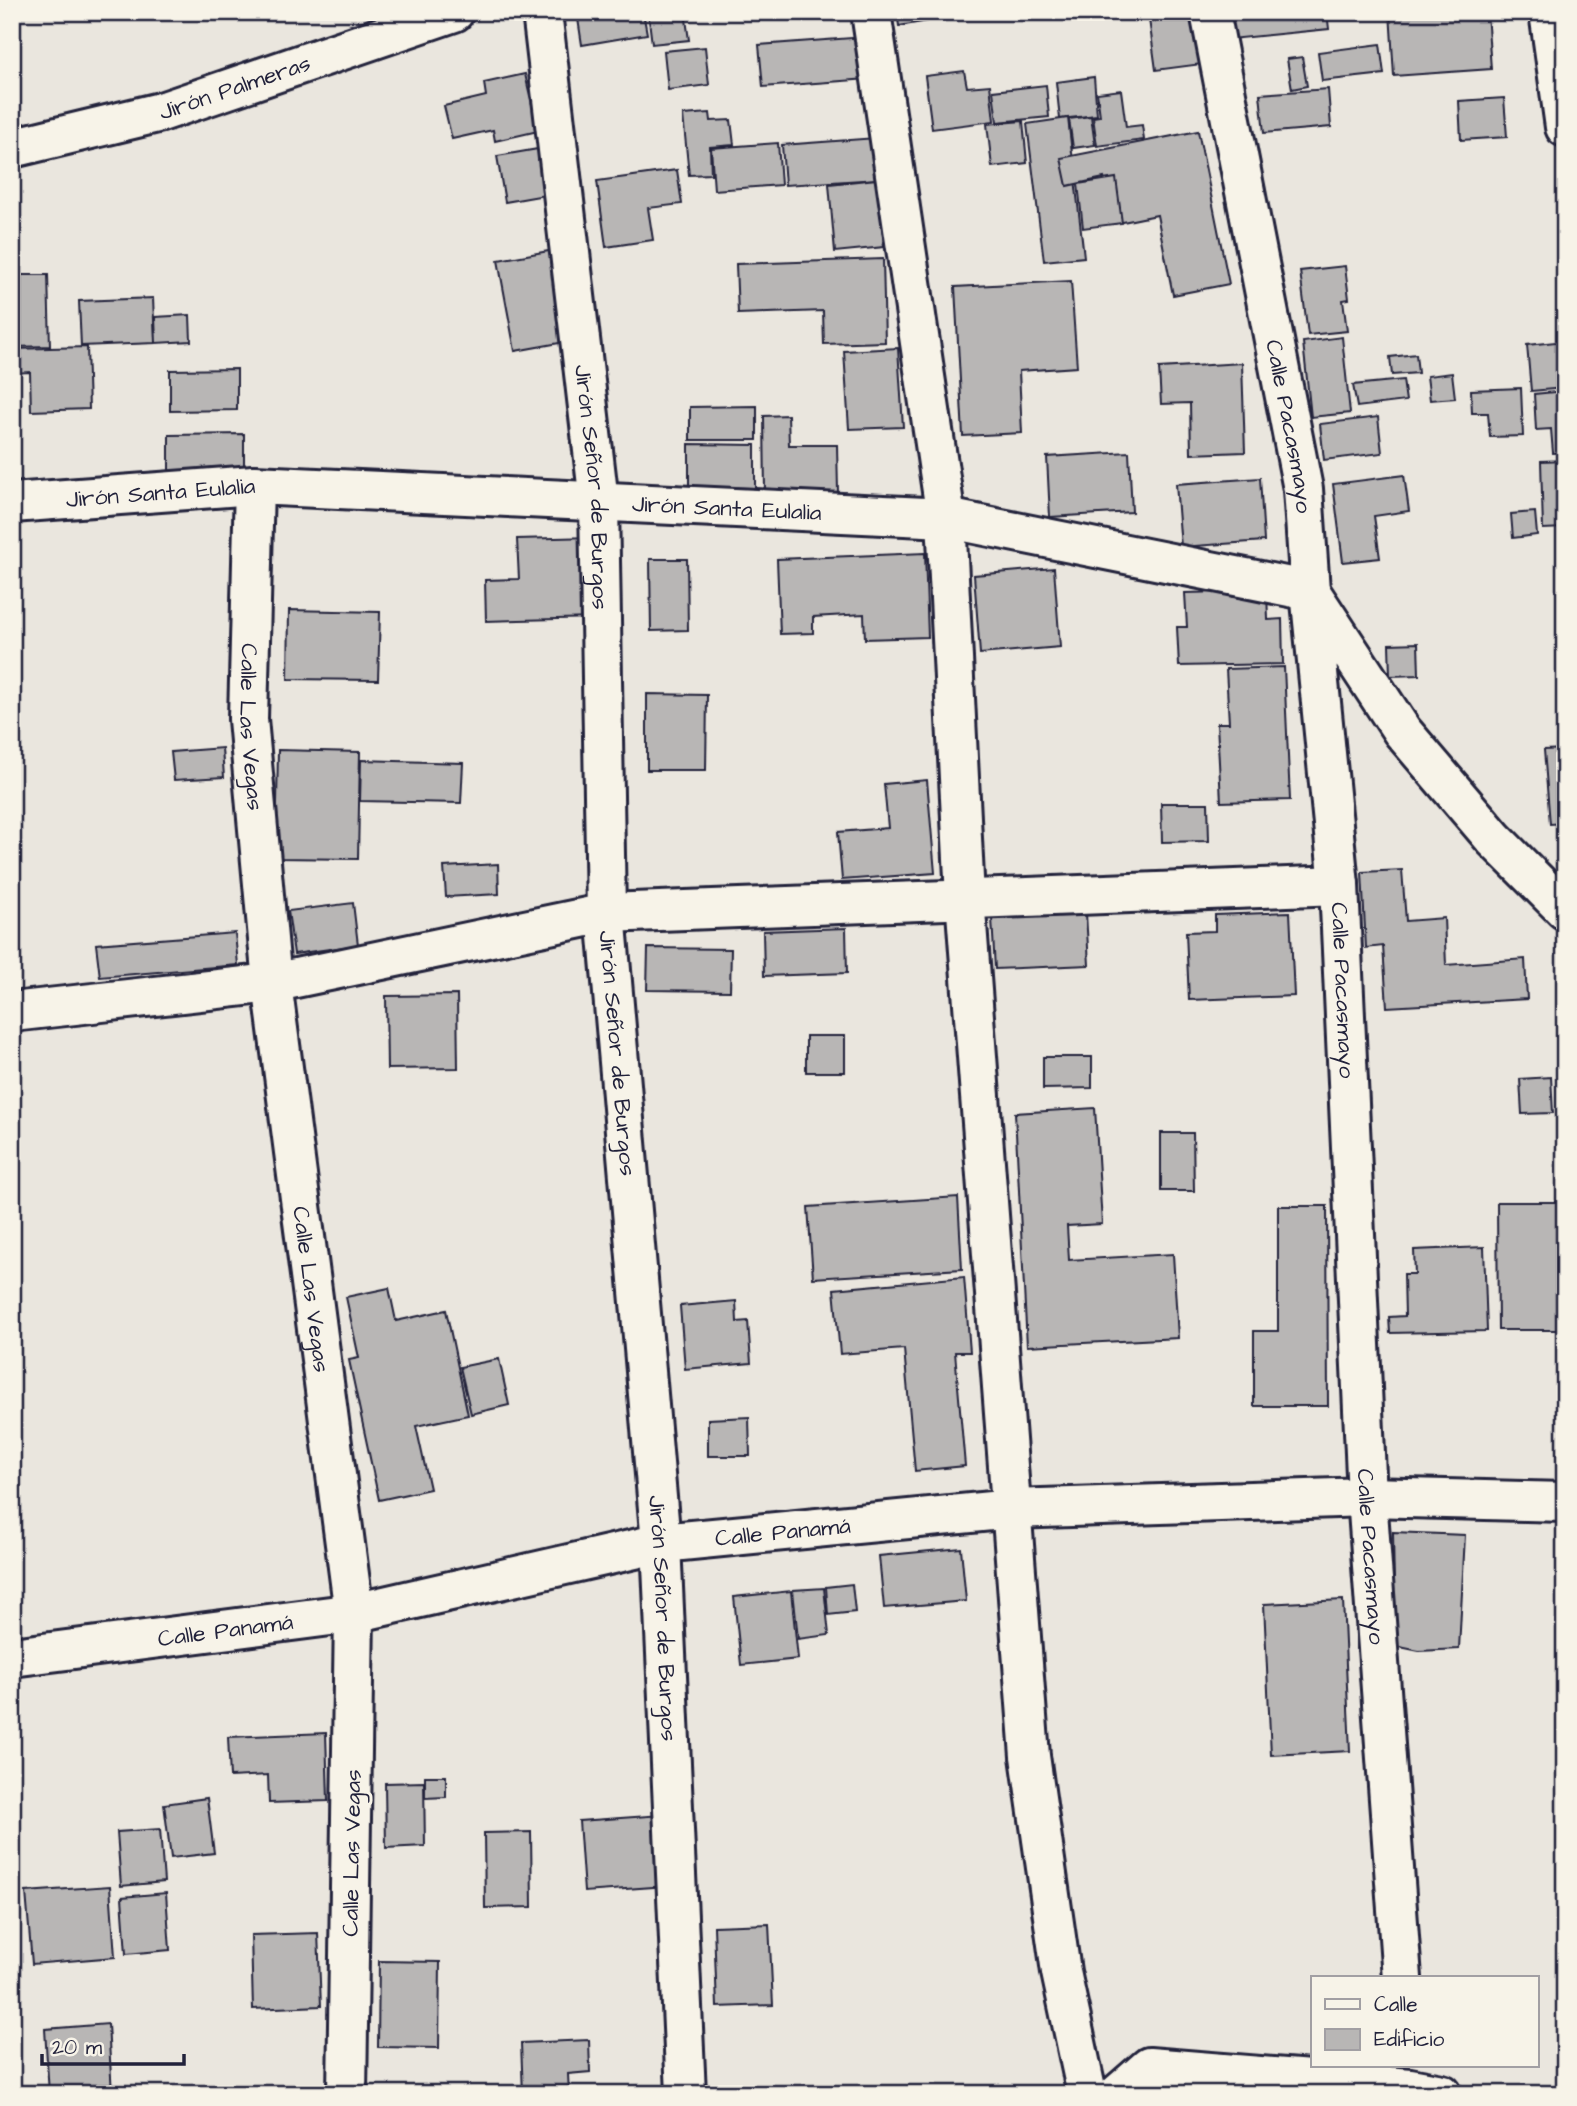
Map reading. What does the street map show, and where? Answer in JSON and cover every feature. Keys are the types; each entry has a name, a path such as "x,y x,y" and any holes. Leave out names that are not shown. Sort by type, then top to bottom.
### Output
{"street":[{"name":"Jirón Palmeras","path":"12,148 161,112 454,12"},
{"name":"Jirón Señor de Burgos","path":"542,12 599,502 606,912 660,1542 686,2094"},
{"path":"871,12 946,518 965,898 1030,1756 1061,1972 1087,2094"},
{"name":"Calle Pacasmayo","path":"1210,12 1303,489 1310,591 1339,885 1367,1497 1402,1976"},
{"path":"1549,12 1565,127"},
{"name":"Jirón Santa Eulalia","path":"12,503 254,485 946,518 1310,591"},
{"name":"Calle Las Vegas","path":"254,485 247,719 272,983 354,1613 347,2094"},
{"path":"1310,591 1402,731 1494,839 1565,910"},
{"path":"12,1012 272,983 606,912 1339,885"},
{"name":"Calle Panamá","path":"12,1657 354,1613 660,1542 1012,1509 1367,1497 1565,1502"},
{"path":"1118,2094 1149,2067 1420,2083"}],"building":[{"path":"577,12 643,12 647,34 582,45"},
{"path":"648,12 685,12 689,40 652,44"},
{"path":"897,12 933,12 934,20 899,26"},
{"path":"1148,12 1195,12 1202,64 1156,70"},
{"path":"1228,12 1327,12 1329,29 1231,39"},
{"path":"1390,12 1487,12 1491,69 1394,76"},
{"path":"865,37 868,79 763,87 759,45"},
{"path":"1380,44 1384,74 1322,81 1318,52"},
{"path":"705,47 709,85 668,90 664,51"},
{"path":"1302,57 1307,86 1292,89 1287,59"},
{"path":"964,71 967,87 990,85 994,121 932,129 925,76"},
{"path":"525,74 538,131 495,141 493,130 452,139 444,106 486,96 484,83"},
{"path":"1094,77 1097,115 1060,119 1056,82"},
{"path":"1046,85 1049,117 997,122 993,91"},
{"path":"1328,89 1331,127 1264,133 1260,94"},
{"path":"1121,90 1126,127 1142,125 1144,140 1097,146 1093,117 1100,116 1097,93"},
{"path":"1504,98 1507,137 1461,140 1459,101"},
{"path":"710,113 711,121 731,120 734,145 710,147 711,174 689,175 683,115"},
{"path":"1091,116 1095,145 1073,148 1069,119"},
{"path":"1068,118 1084,257 1044,261 1027,124"},
{"path":"1023,121 1027,163 992,167 987,124"},
{"path":"1198,131 1229,284 1173,295 1157,215 1113,224 1104,178 1067,186 1061,158"},
{"path":"876,138 878,179 785,185 782,145"},
{"path":"778,143 781,185 714,190 711,148"},
{"path":"538,149 545,195 505,202 497,156"},
{"path":"677,170 682,204 648,208 653,240 606,247 597,181"},
{"path":"1116,178 1122,223 1083,228 1078,184"},
{"path":"877,179 884,247 835,252 829,184"},
{"path":"560,249 576,340 515,351 498,260"},
{"path":"883,259 885,342 824,344 823,311 738,314 736,264"},
{"path":"1345,266 1349,299 1343,300 1347,331 1308,335 1300,271"},
{"path":"12,275 48,275 50,346 12,347"},
{"path":"1071,281 1077,367 1019,371 1022,433 963,436 955,287"},
{"path":"153,298 155,343 81,346 79,301"},
{"path":"190,315 191,341 156,343 155,317"},
{"path":"1342,337 1350,413 1311,417 1303,342"},
{"path":"1565,341 1565,388 1531,391 1527,345"},
{"path":"87,347 89,409 31,411 30,372 12,373 12,349"},
{"path":"898,348 903,427 849,429 844,351"},
{"path":"1416,354 1418,373 1392,375 1390,357"},
{"path":"1242,363 1245,452 1191,454 1190,403 1161,404 1159,368"},
{"path":"237,369 237,410 170,411 170,370"},
{"path":"1452,373 1455,398 1430,400 1427,376"},
{"path":"1403,380 1406,401 1357,407 1353,385"},
{"path":"1521,388 1523,436 1490,437 1488,413 1472,413 1471,390"},
{"path":"1565,391 1565,452 1553,453 1551,429 1536,430 1534,394"},
{"path":"757,406 757,440 690,440 690,407"},
{"path":"788,415 789,445 837,445 838,492 765,493 764,416"},
{"path":"1378,417 1382,453 1324,460 1320,424"},
{"path":"244,434 244,480 169,481 169,435"},
{"path":"689,444 755,445 755,488 689,487"},
{"path":"1129,452 1132,512 1050,517 1047,457"},
{"path":"1565,460 1565,528 1543,529 1541,461"},
{"path":"1404,475 1409,511 1374,516 1380,558 1343,562 1333,484"},
{"path":"1260,478 1264,541 1181,547 1176,484"},
{"path":"1535,512 1537,535 1513,538 1511,514"},
{"path":"593,537 595,618 486,621 485,580 519,579 517,539"},
{"path":"925,553 928,637 865,639 864,614 813,617 813,633 780,634 777,559"},
{"path":"650,559 687,559 688,630 651,631"},
{"path":"1054,568 1060,647 980,654 974,575"},
{"path":"1267,591 1268,620 1282,619 1283,664 1179,666 1177,627 1187,627 1185,593"},
{"path":"289,610 380,612 378,680 288,679"},
{"path":"1418,643 1419,675 1390,676 1389,644"},
{"path":"1284,667 1290,800 1221,802 1217,723 1229,723 1226,669"},
{"path":"647,694 707,695 706,770 647,770"},
{"path":"222,748 224,777 174,780 171,752"},
{"path":"1565,749 1565,823 1550,824 1544,750"},
{"path":"278,750 360,752 358,859 276,858"},
{"path":"361,760 463,763 461,803 360,801"},
{"path":"927,780 935,873 842,880 838,832 888,828 884,784"},
{"path":"1161,803 1208,803 1209,841 1162,842"},
{"path":"498,864 499,894 446,897 444,867"},
{"path":"1402,870 1406,921 1444,918 1446,965 1525,959 1527,999 1387,1007 1383,946 1366,948 1362,872"},
{"path":"353,903 358,945 294,954 288,911"},
{"path":"1290,912 1294,996 1189,1000 1186,932 1215,931 1215,915"},
{"path":"1086,913 1089,965 995,969 992,918"},
{"path":"846,928 847,973 764,976 763,931"},
{"path":"235,933 238,965 100,977 96,944"},
{"path":"648,948 731,949 730,991 647,990"},
{"path":"457,995 458,1068 387,1069 386,996"},
{"path":"806,1036 845,1036 845,1072 806,1072"},
{"path":"1043,1057 1092,1057 1092,1088 1043,1089"},
{"path":"1551,1077 1553,1113 1522,1114 1520,1079"},
{"path":"1095,1108 1102,1224 1067,1226 1069,1260 1173,1254 1178,1338 1027,1346 1015,1113"},
{"path":"1161,1133 1193,1133 1194,1191 1161,1191"},
{"path":"958,1197 962,1269 813,1278 808,1207"},
{"path":"1497,1202 1565,1202 1565,1330 1498,1330"},
{"path":"1278,1206 1327,1206 1328,1406 1254,1406 1254,1331 1278,1331"},
{"path":"1484,1247 1487,1331 1390,1333 1389,1317 1405,1316 1404,1274 1415,1274 1414,1250"},
{"path":"964,1277 970,1352 955,1352 965,1466 915,1471 904,1349 840,1354 834,1289"},
{"path":"389,1288 396,1321 446,1310 468,1415 416,1426 430,1489 379,1500 349,1360 359,1358 346,1297"},
{"path":"736,1301 737,1322 748,1321 751,1363 685,1369 680,1306"},
{"path":"499,1359 509,1405 471,1414 460,1367"},
{"path":"749,1417 750,1456 708,1456 708,1419"},
{"path":"1393,1532 1465,1535 1459,1649 1419,1651 1395,1646"},
{"path":"961,1548 966,1601 884,1608 879,1556"},
{"path":"852,1584 855,1612 828,1615 826,1587"},
{"path":"824,1588 829,1635 798,1639 793,1590"},
{"path":"791,1591 798,1659 741,1665 734,1597"},
{"path":"1343,1600 1350,1751 1271,1755 1264,1604"},
{"path":"326,1733 328,1801 269,1803 268,1775 230,1777 228,1737"},
{"path":"425,1776 446,1776 446,1797 425,1798"},
{"path":"424,1782 425,1846 386,1848 385,1783"},
{"path":"207,1798 214,1853 171,1858 164,1804"},
{"path":"662,1815 667,1886 584,1892 579,1821"},
{"path":"160,1829 164,1882 121,1886 117,1832"},
{"path":"531,1832 532,1907 485,1908 484,1833"},
{"path":"110,1886 115,1957 32,1964 26,1892"},
{"path":"166,1893 170,1950 126,1954 122,1897"},
{"path":"769,1924 773,2005 717,2007 714,1926"},
{"path":"318,1933 321,2006 253,2009 251,1935"},
{"path":"379,1961 440,1962 439,2048 378,2047"},
{"path":"108,2024 112,2094 49,2094 45,2029"},
{"path":"589,2040 590,2072 568,2074 569,2094 523,2094 521,2043"}]}
